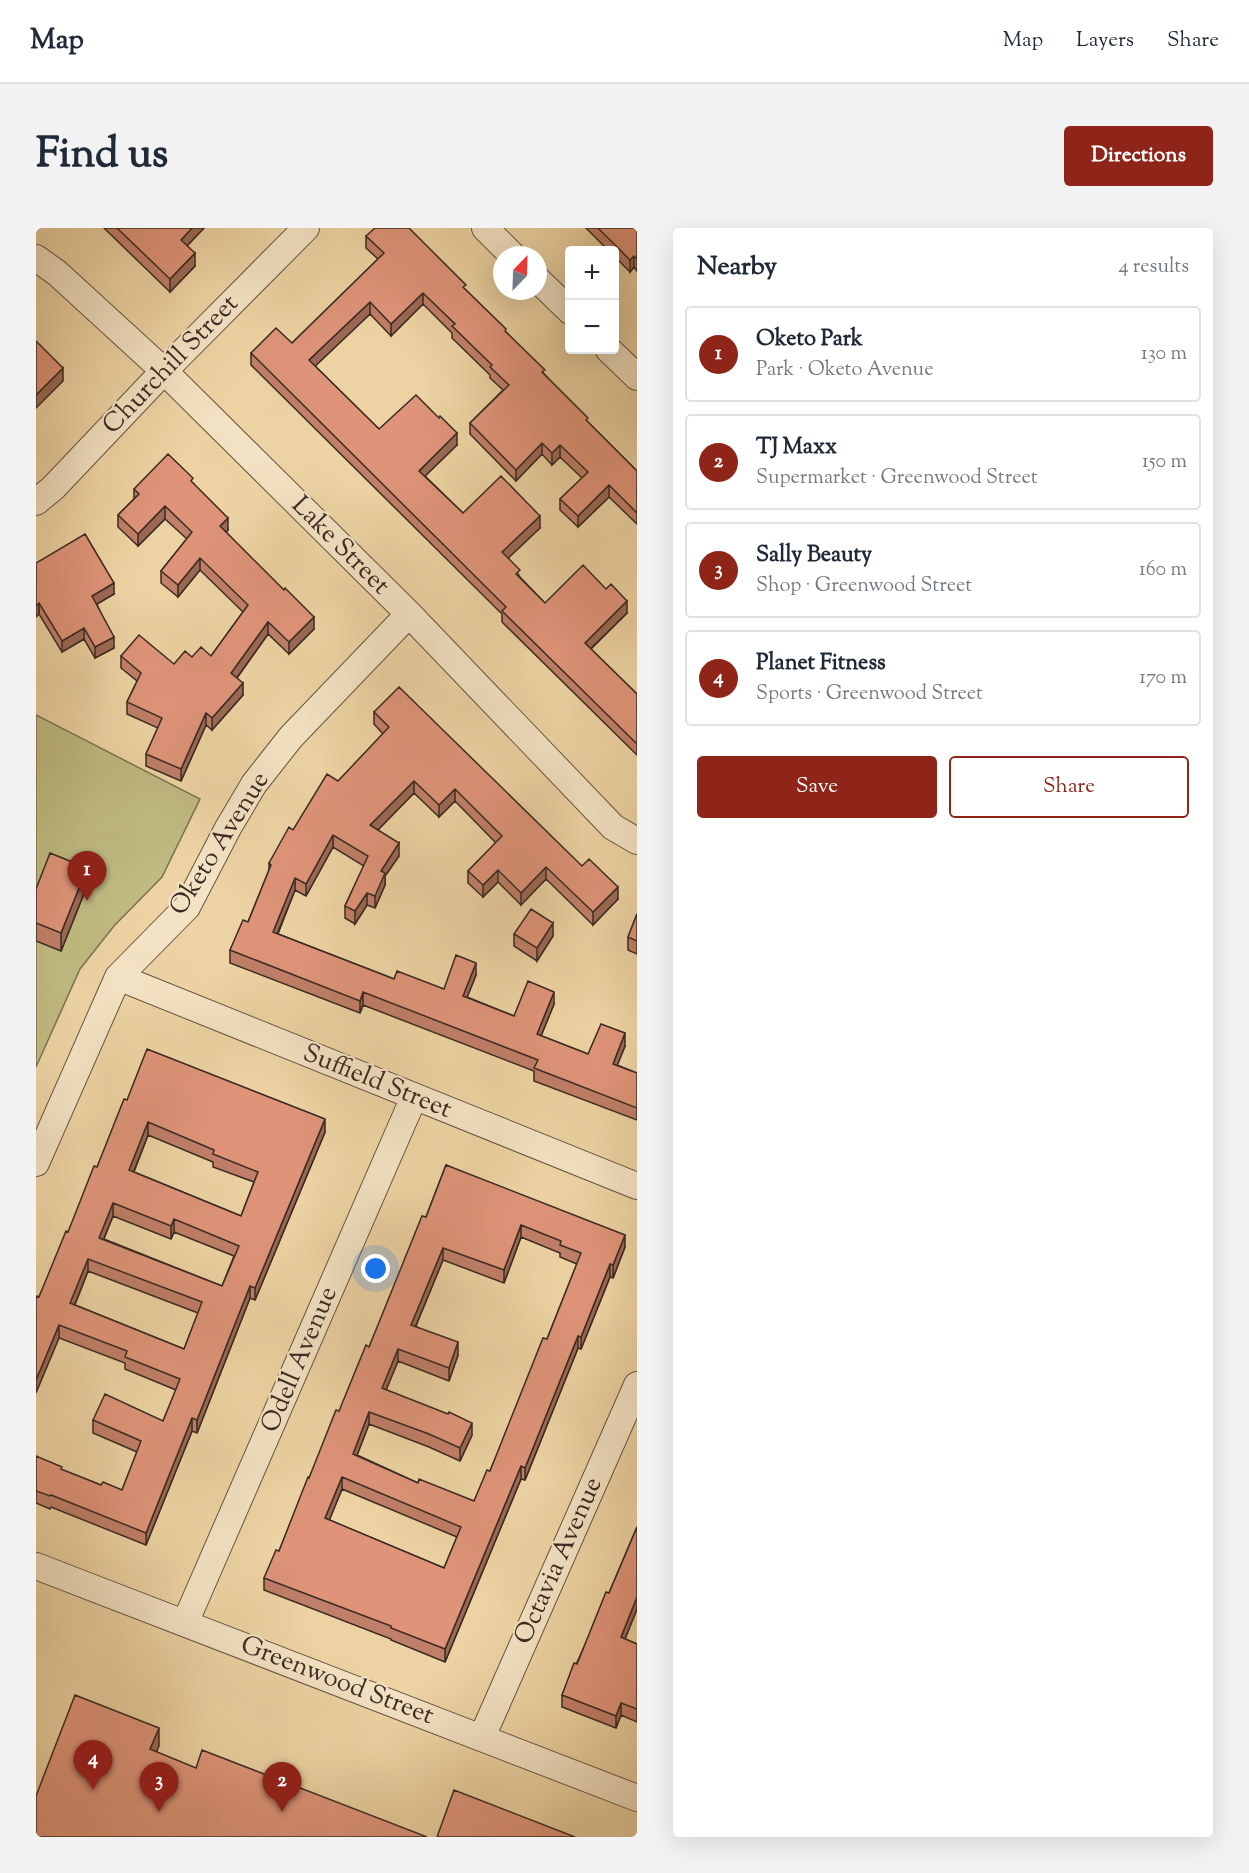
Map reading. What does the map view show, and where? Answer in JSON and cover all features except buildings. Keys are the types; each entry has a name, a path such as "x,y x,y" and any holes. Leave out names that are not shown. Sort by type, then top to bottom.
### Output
{"street":[{"name":"Churchill Street","path":"36,502 53,488 164,371 306,228"},
{"path":"485,228 503,246"},
{"name":"Lake Street","path":"36,258 57,273 164,371 409,614 613,827 637,841"},
{"path":"547,289 565,306"},
{"path":"613,354 637,377"},
{"name":"Oketo Avenue","path":"36,1163 118,977 188,907 228,828 254,784 291,737 409,614"},
{"name":"Suffield Street","path":"118,977 637,1186"},
{"name":"Odell Avenue","path":"185,1623 414,1096"},
{"name":"Octavia Avenue","path":"482,1737 637,1385"},
{"name":"Greenwood Street","path":"36,1566 637,1798"}],"shaded area":[{"path":"36,715 200,799 162,877 114,926 80,969 36,1067"}],"place":[{"name":"Oketo Park","path":"87,901"},
{"name":"Planet Fitness","path":"93,1790"},
{"name":"Sally Beauty","path":"159,1812"},
{"name":"TJ Maxx","path":"282,1812"}]}
